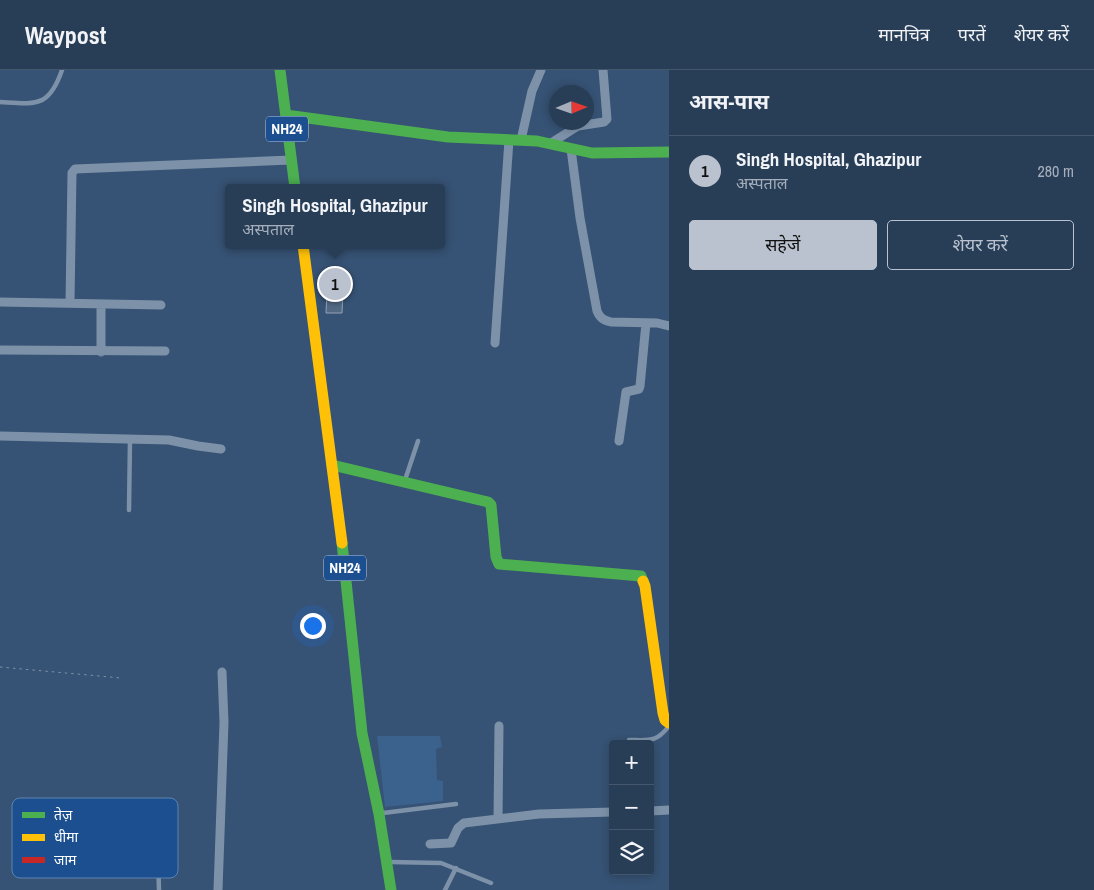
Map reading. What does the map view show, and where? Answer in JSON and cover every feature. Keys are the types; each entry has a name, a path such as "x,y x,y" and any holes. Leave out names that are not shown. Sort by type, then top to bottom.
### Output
{"main road":[{"name":"NH24","path":"280,70 294,184"},
{"path":"286,115 448,137 521,140 592,153 669,152"},
{"name":"NH24","path":"304,249 347,580 362,733 379,814 391,890"},
{"path":"332,465 488,502 492,511 496,557 499,564 641,576 645,586 663,713 669,725"}],"street":[{"path":"521,140 532,92 541,70"},
{"path":"551,144 578,126 604,122 607,119 603,70"},
{"path":"495,343 509,140"},
{"path":"571,149 580,218 597,311 604,321 657,323 669,326"},
{"path":"70,303 70,219 72,173 74,169 291,160"},
{"path":"0,302 161,305"},
{"path":"101,304 101,352"},
{"path":"619,441 626,392 639,389 640,386 646,323"},
{"path":"0,350 165,351"},
{"path":"0,436 180,441 198,446 221,448"},
{"path":"218,890 224,722 222,672"},
{"path":"498,819 499,726"},
{"path":"654,811 669,810"},
{"path":"430,844 451,842 458,828 464,823 539,814 609,812"}],"lane":[{"path":"0,102 28,104 41,100 51,94 62,70"},
{"path":"129,510 130,439"},
{"path":"404,481 418,441"},
{"path":"653,740 659,738 669,725"},
{"path":"379,814 456,804"},
{"path":"386,862 441,863 491,883"},
{"path":"445,890 456,868"}],"path":[{"path":"0,667 121,678"}],"water":[{"path":"377,736 440,736 442,747 436,749 437,780 443,781 443,801 385,807"}],"building":[{"path":"328,268 344,269 342,313 326,313"}],"traffic: fast":[{"path":"280,70 294,184"},
{"path":"286,115 448,137 537,141 592,153 669,152"},
{"path":"332,465 488,502 491,505 496,557 499,564 641,576 643,581"},
{"path":"342,543 362,733 379,814 391,890"}],"traffic: slow":[{"path":"304,249 342,543"},
{"path":"643,581 663,713 665,720 669,723"}],"place":[{"name":"Singh Hospital, Ghazipur","path":"335,284"}]}
